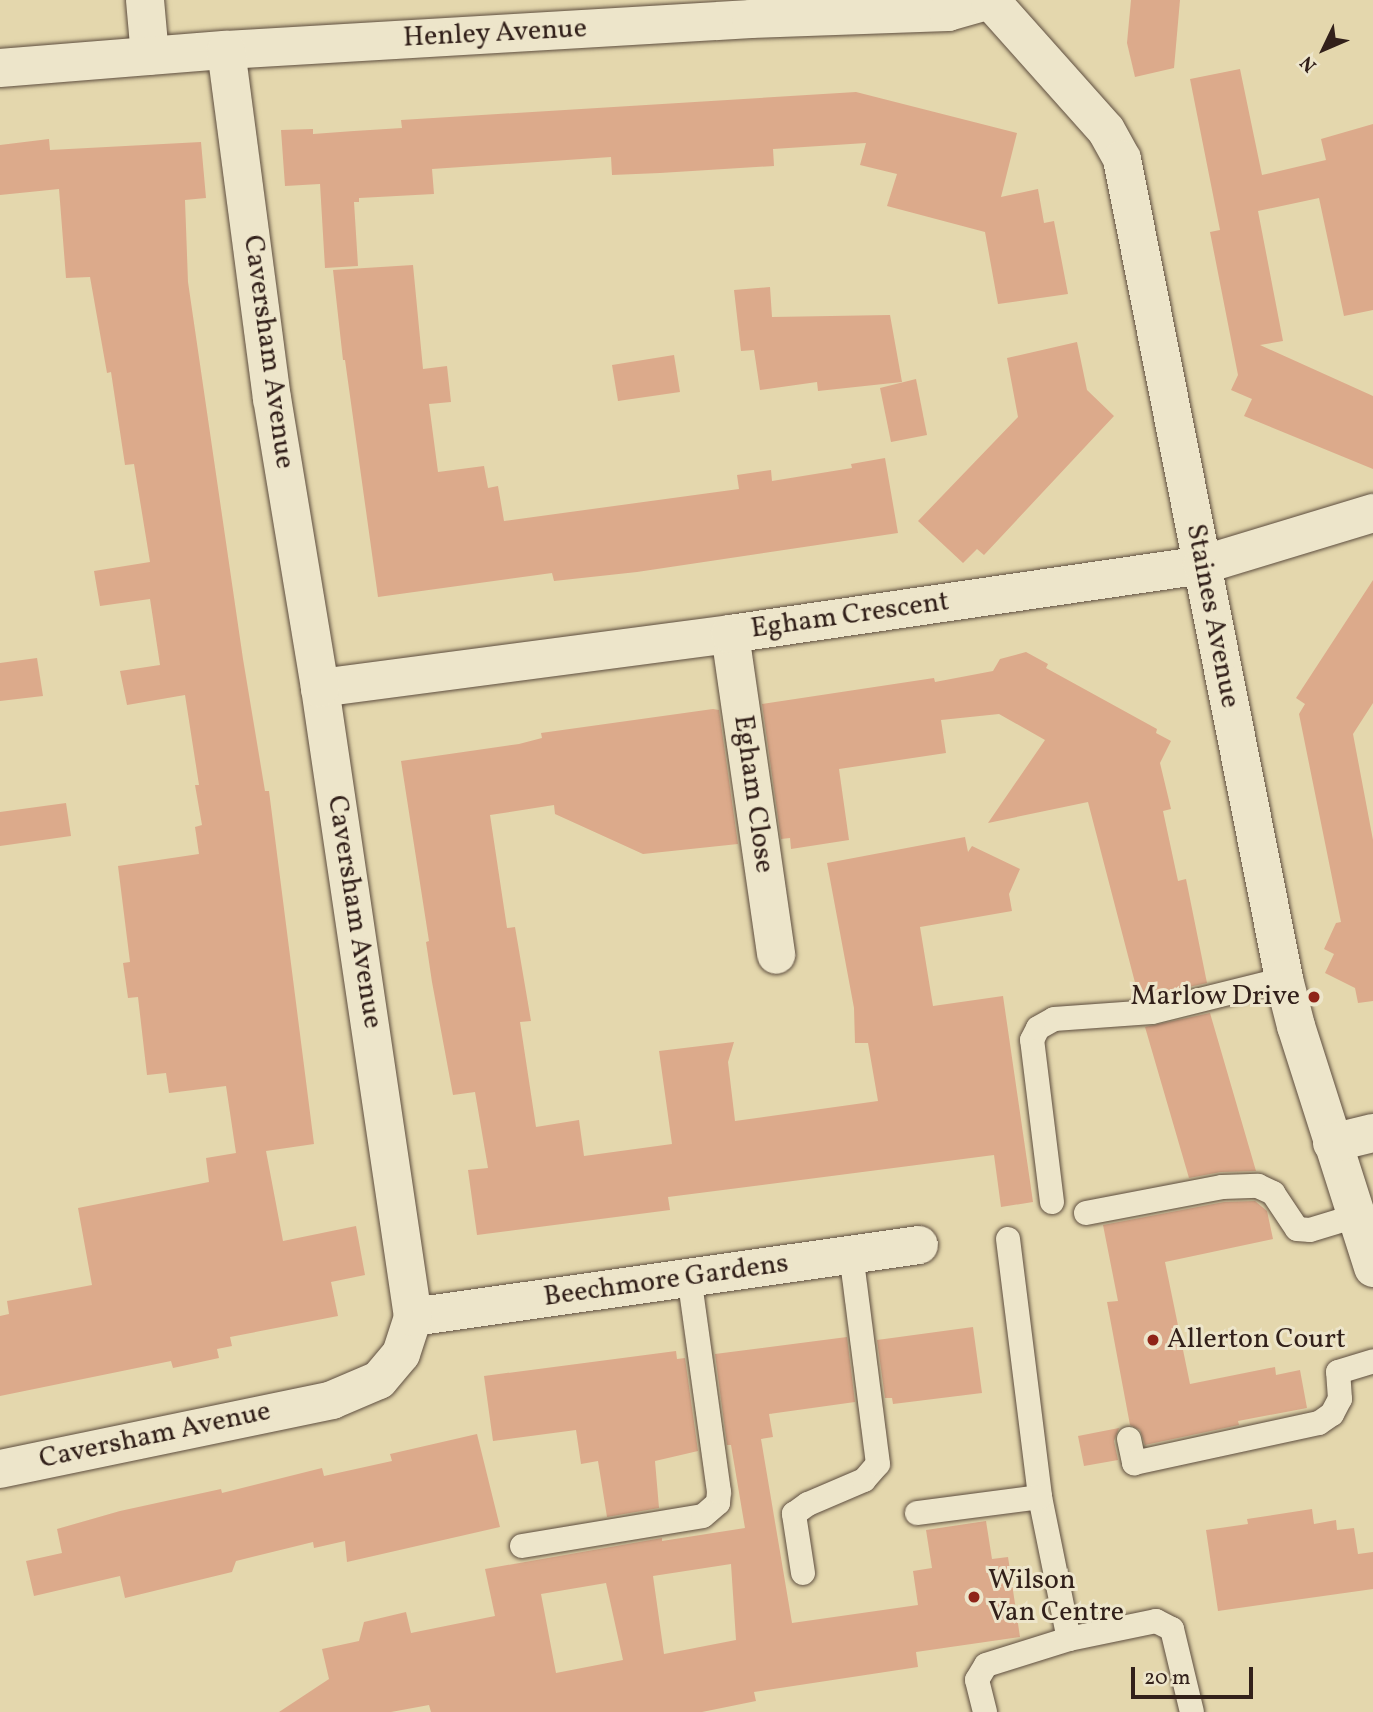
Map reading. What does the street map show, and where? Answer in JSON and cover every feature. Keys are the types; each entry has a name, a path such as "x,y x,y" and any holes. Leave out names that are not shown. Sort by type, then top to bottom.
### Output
{"street":[{"path":"145,0 150,55"},
{"name":"Henley Avenue","path":"0,68 750,10 948,12 990,0"},
{"name":"Staines Avenue","path":"990,0 1106,130 1122,159 1284,979 1332,1143 1373,1268"},
{"name":"Caversham Avenue","path":"0,1469 332,1400 379,1380 401,1354 413,1317 320,688 272,399 226,50"},
{"name":"Egham Crescent","path":"320,688 730,634 1202,565 1373,513"},
{"name":"Egham Close","path":"730,634 776,955"},
{"path":"1332,1143 1373,1133"},
{"name":"Beechmore Gardens","path":"413,1317 919,1245"}],"lane":[{"path":"1052,1202 1032,1040 1038,1028 1054,1019 1152,1012 1284,979"},
{"path":"1086,1213 1222,1187 1258,1186 1273,1193 1297,1229 1310,1230 1356,1216"},
{"path":"1008,1239 1040,1497 1069,1639"},
{"path":"803,1573 794,1514 808,1504 864,1480 877,1464 851,1254"},
{"path":"522,1546 703,1516 718,1503 719,1492 689,1277"},
{"path":"1129,1439 1134,1462 1319,1423 1332,1414 1340,1399 1338,1371 1373,1361"},
{"path":"917,1513 1040,1497"},
{"path":"985,1712 977,1680 986,1665 1069,1639 1156,1621 1172,1629 1192,1712"}],"building":[{"path":"1131,0 1180,0 1174,68 1135,77 1127,43"},
{"path":"1240,69 1262,175 1326,160 1321,139 1373,124 1373,310 1344,316 1319,198 1258,211 1283,341 1260,345 1373,396 1373,469 1244,416 1252,399 1231,390 1238,375 1210,232 1220,230 1190,79"},
{"path":"856,92 1017,133 1001,197 1038,189 1044,223 1054,221 1068,294 998,304 985,232 887,206 897,174 860,165 866,143 773,149 774,166 660,173 612,175 611,157 432,169 434,194 359,198 359,202 354,202 358,266 325,268 320,184 285,186 281,130 313,129 313,134 402,128 401,120"},
{"path":"49,139 50,150 201,142 206,198 185,200 188,282 243,659 265,791 269,791 314,1144 266,1151 283,1241 356,1226 365,1275 331,1282 338,1316 230,1337 232,1346 217,1349 219,1358 173,1368 171,1361 0,1396 0,1316 9,1314 7,1301 92,1285 78,1208 209,1182 206,1158 236,1153 226,1086 169,1093 166,1073 147,1075 138,997 128,998 123,963 130,962 118,866 199,854 195,827 202,825 195,785 199,785 185,695 127,705 120,671 160,665 150,599 100,606 94,571 150,562 134,464 125,465 111,372 107,373 90,277 66,278 59,189 0,195 0,145"},
{"path":"413,265 423,369 447,366 451,402 429,404 438,472 484,466 488,488 498,486 504,521 739,489 737,475 771,470 772,481 852,468 851,464 885,458 898,533 637,572 554,581 552,573 378,597 343,360 333,270"},
{"path":"770,287 772,317 890,315 902,382 818,391 817,382 760,390 754,350 741,351 734,290"},
{"path":"1077,342 1087,390 1114,416 984,555 977,549 963,563 918,521 1018,417 1007,358"},
{"path":"674,355 680,392 618,401 612,365"},
{"path":"916,379 927,435 891,442 880,388"},
{"path":"1373,580 1373,703 1353,734 1373,840 1373,1001 1358,1003 1355,988 1325,973 1334,954 1324,949 1336,923 1341,922 1299,714 1305,704 1296,698"},
{"path":"1026,652 1048,664 1046,668 1157,729 1156,733 1171,741 1160,763 1171,809 1163,811 1178,881 1186,879 1207,983 1139,998 1088,802 988,823 1045,740 999,714 941,720 946,753 839,769 849,840 791,849 790,838 781,839 762,704 934,678 935,682 993,671 1000,659"},
{"path":"37,658 43,696 0,701 0,663"},
{"path":"719,710 738,844 643,854 555,814 554,805 490,815 507,928 515,927 531,1021 520,1022 536,1127 579,1120 584,1156 672,1144 659,1051 734,1042 728,1062 735,1121 878,1101 868,1043 855,1043 854,1008 827,863 965,837 968,852 972,846 1020,869 1009,894 1012,911 920,927 933,1006 1003,996 1033,1202 1001,1207 994,1155 668,1197 670,1210 477,1235 468,1170 488,1168 475,1092 453,1095 432,982 426,942 429,941 401,761 519,744 542,738 541,733"},
{"path":"66,803 71,836 0,846 0,812"},
{"path":"1210,1013 1256,1171 1221,1172 1189,1178 1145,1027"},
{"name":"Allerton Court","path":"1255,1201 1267,1211 1273,1239 1165,1262 1190,1384 1275,1367 1276,1375 1300,1370 1307,1408 1238,1421 1239,1425 1145,1445 1140,1430 1130,1425 1107,1302 1118,1301 1103,1225 1224,1202"},
{"path":"973,1327 982,1393 893,1404 892,1398 885,1398 877,1340"},
{"path":"847,1337 855,1402 769,1414 773,1437 761,1439 792,1623 918,1605 913,1571 932,1568 926,1530 986,1521 992,1559 1008,1557 1020,1637 916,1652 918,1667 754,1692 756,1701 702,1712 431,1712 429,1705 391,1712 279,1712 329,1679 322,1649 359,1641 364,1622 406,1612 411,1633 495,1616 485,1569 662,1538 662,1541 745,1528 731,1445 727,1445 715,1354","holes":["731,1564 736,1640 664,1654 653,1576","606,1583 623,1660 556,1673 541,1594"]},
{"path":"676,1351 677,1359 685,1358 698,1451 655,1461 659,1508 607,1517 598,1461 581,1464 576,1430 493,1441 484,1376"},
{"path":"1119,1428 1114,1441 1118,1460 1084,1466 1078,1436"},
{"path":"477,1434 500,1527 347,1562 345,1541 314,1548 313,1542 236,1561 232,1572 125,1598 120,1576 34,1596 26,1561 62,1553 57,1529 120,1511 221,1489 222,1493 322,1468 324,1476 392,1461 390,1454"},
{"path":"1312,1509 1314,1524 1336,1520 1337,1530 1354,1528 1358,1554 1373,1552 1373,1589 1218,1611 1206,1530 1248,1524 1247,1519"}],"place":[{"name":"Marlow Drive","path":"1314,997"},
{"name":"Allerton Court","path":"1153,1340"},
{"name":"Wilson Van Centre","path":"974,1597"}]}
